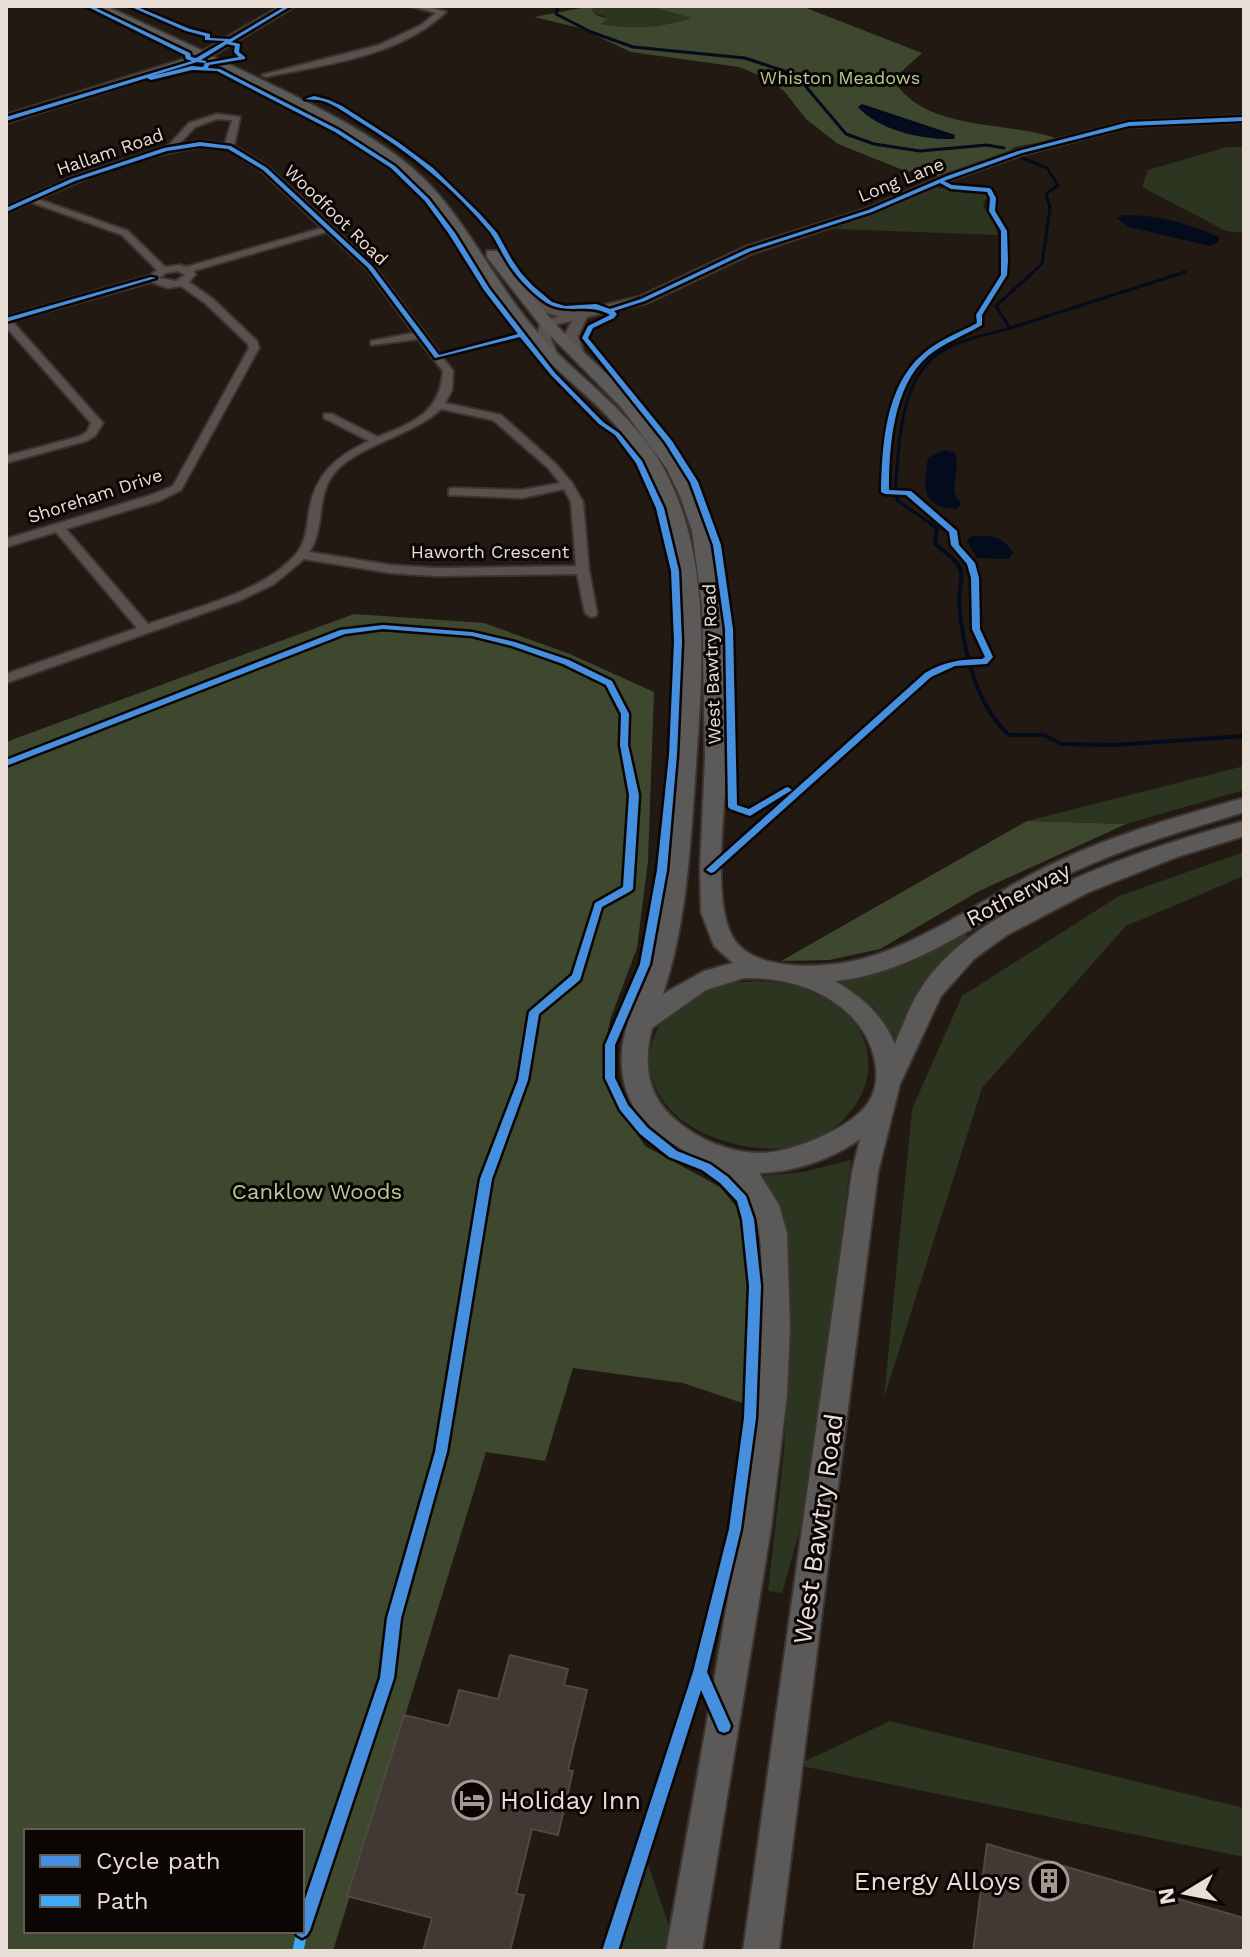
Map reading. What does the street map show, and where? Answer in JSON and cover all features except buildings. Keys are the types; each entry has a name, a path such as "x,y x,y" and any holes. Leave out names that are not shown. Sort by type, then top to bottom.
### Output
{"main road":[{"path":"97,6 211,52"},
{"path":"119,6 184,35 211,52"},
{"path":"6,119 177,67 211,52 289,6"},
{"path":"184,35 218,36 244,32"},
{"name":"West Bawtry Road","path":"211,52 240,74 359,137 419,180 451,218 506,303 550,353 636,439 657,470 672,502 685,551 691,613 689,698 678,852 660,973 643,1022"},
{"name":"West Bawtry Road","path":"211,52 266,75 389,145 433,178 546,323 627,403 650,431 689,496 701,531 712,606 716,758 711,870 716,927 733,952 760,969"},
{"path":"177,67 206,66 240,74"},
{"name":"Rotherway","path":"792,976 848,971 890,961 1050,874 1145,835 1244,805"},
{"path":"678,852 698,830 714,824"},
{"name":"Rotherway","path":"884,1095 931,992 961,956 987,937 1120,870 1244,828"},
{"path":"684,1951 719,1764 771,1436 775,1372 775,1275 769,1215 762,1197 750,1180 722,1158 683,1140 657,1119 644,1102 634,1067 635,1047 643,1022 677,995 719,975 760,969 792,976 841,995 867,1017 885,1048 884,1095 826,1148 757,1163 722,1158"},
{"name":"West Bawtry Road","path":"761,1951 863,1188 884,1095"}],"street":[{"path":"266,75 378,47 416,30 442,12 414,6"},
{"path":"172,147 198,120 210,116 237,119 229,147"},
{"name":"Long Lane","path":"546,323 643,300 749,250 870,211 1020,152 1129,124 1244,119"},
{"name":"Hallam Road","path":"6,210 73,180 172,147 200,144 229,147"},
{"name":"Woodfoot Road","path":"229,147 265,169 370,267 448,371 447,395 439,405"},
{"path":"30,199 118,230 163,270"},
{"path":"6,460 82,439 91,434 97,423 6,320 153,278 163,270 187,270 331,228"},
{"path":"153,278 163,284 182,282 191,276 187,270"},
{"name":"Shoreham Drive","path":"6,543 155,498 177,488 254,348 253,343 209,301 182,282"},
{"path":"520,292 547,309 581,316 571,336 577,354"},
{"path":"546,323 544,339 550,353"},
{"path":"375,343 422,335"},
{"path":"6,679 146,630 268,582 302,555 310,541 319,486 324,477 339,462 409,427 439,405"},
{"name":"Haworth Crescent","path":"439,405 484,413 505,423 568,485 580,518 583,570 591,613"},
{"path":"328,416 377,441"},
{"path":"453,492 522,494 568,485"},
{"path":"58,527 146,630"},
{"name":"Haworth Crescent","path":"302,555 391,569 436,572 583,570"}],"green space":[{"path":"591,6 649,6 692,18 658,26 611,26 600,24 605,16 594,14"},
{"name":"Whiston Meadows","path":"591,6 594,14 607,19 601,24 635,27 658,26 691,18 649,6 801,6 922,53 893,79 907,96 925,108 946,117 1058,139 1015,147 997,157 940,177 932,173 931,168 922,167 908,172 838,144 806,119 784,91 766,78 739,67 631,52 580,28 534,17"},
{"path":"1227,147 1244,147 1244,233 1226,231 1142,187 1148,170"},
{"path":"935,188 984,190 987,197 983,206 994,221 998,235 835,229"},
{"name":"Canklow Woods","path":"354,614 484,623 570,654 654,692 648,861 637,948 611,1017 602,1056 613,1097 645,1146 720,1187 739,1210 747,1272 748,1405 683,1383 573,1368 545,1461 486,1452 333,1951 6,1951 6,742"},
{"path":"1244,766 1244,790 1126,824 1027,821"},
{"path":"1027,821 1126,824 979,891 880,949 829,960 781,961"},
{"path":"1244,852 1244,876 1126,926 982,1088 884,1398 912,1109 962,996 1119,896"},
{"path":"964,932 968,937 926,984 897,1041 874,1007 839,981 903,961"},
{"path":"755,981 791,985 835,1005 861,1032 869,1064 861,1094 841,1122 810,1141 770,1149 724,1141 684,1121 664,1102 655,1087 650,1058 652,1043 666,1016 677,1005 706,989"},
{"path":"851,1160 806,1508 782,1593 768,1591 784,1451 790,1327 780,1211 761,1176 803,1172"},
{"path":"890,1721 1244,1808 1244,1857 797,1765"},
{"path":"646,1858 672,1935 668,1951 617,1951"}],"water":[{"path":"862,104 955,135 954,139 916,136 890,128 867,115 858,107"},
{"path":"1123,215 1149,216 1184,224 1219,237 1219,242 1210,246 1129,227 1117,218"},
{"path":"943,450 955,453 957,460 954,486 961,503 957,509 936,505 927,493 928,458"},
{"path":"972,536 996,538 1013,553 1008,559 977,558 967,541"}],"waterway":[{"path":"558,6 556,14 591,32 633,47 745,58 796,75 846,134 874,144 920,151 987,145 1004,148"},
{"path":"1010,328 996,306 1042,264 1050,208 1046,194 1058,185 1047,168 1020,157"},
{"path":"1010,328 1185,272"},
{"path":"933,525 898,501 895,493 903,417 915,380 926,365 947,348 1010,328"},
{"path":"930,523 937,528 935,544 954,559 961,571 961,620 972,674 987,707 1009,735 1044,735 1062,744 1115,745 1244,736"}],"marked path":[{"path":"298,1951 302,1933"}],"cycle path":[{"path":"88,6 188,54 188,58 204,62"},
{"path":"131,6 208,35 207,39 229,40 229,43 238,45 236,52 243,58 207,64 205,68"},
{"path":"6,119 193,62 289,6"},
{"path":"147,76 151,78 192,68 218,70 337,131 393,167 427,200 452,233 486,289 553,374 601,423 617,434 639,463 660,508 675,571 678,642 673,755 662,870 645,964 610,1045 610,1078 624,1107 644,1131 673,1154 706,1167 724,1180 742,1199 748,1219 755,1286 750,1418 735,1529 700,1672 724,1726"},
{"path":"308,99 321,99 334,104 431,169 478,215 495,235 519,274 550,303 565,308 596,306 609,311"},
{"path":"609,311 643,300 749,250 870,211 949,177 1020,152 1129,124 1244,119"},
{"path":"6,210 73,180 166,149 200,144 229,147 265,169 370,267 437,357 520,335"},
{"path":"711,870 928,675 948,665 984,662 989,657 976,629 975,578 971,563 955,545 953,531 908,493 885,492 891,423 901,389 920,360 932,350 980,324 979,315 1004,275 1004,231 992,211 993,198 989,190 951,187 940,181"},
{"path":"6,320 153,278"},
{"path":"609,311 614,314 612,317 590,327 585,338 668,441 694,482 717,545 729,629 733,807 750,813 788,790"},
{"path":"6,763 343,632 383,627 472,634 515,644 566,662 609,683 625,714 624,745 634,795 628,889 598,905 576,977 534,1012 523,1080 486,1179 441,1452 394,1618 387,1678 304,1924"},
{"path":"610,1951 700,1672"}],"place":[{"name":"Holiday Inn","path":"472,1800"},
{"name":"Energy Alloys","path":"1049,1881"}]}
